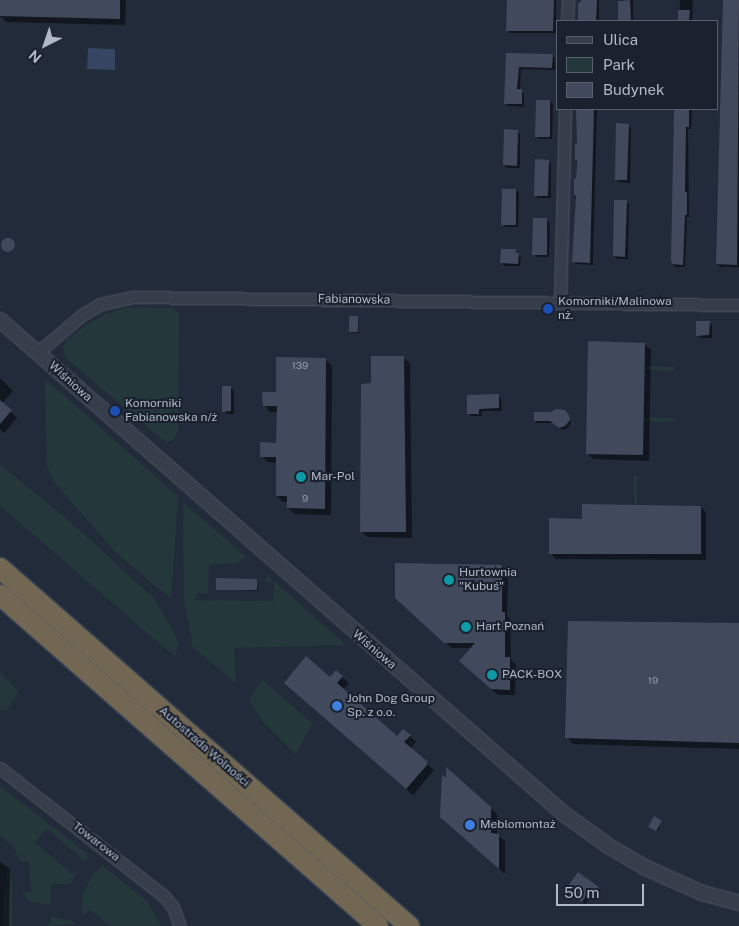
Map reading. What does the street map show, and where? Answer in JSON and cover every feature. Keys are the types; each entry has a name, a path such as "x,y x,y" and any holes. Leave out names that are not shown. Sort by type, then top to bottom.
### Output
{"highway":[{"name":"Autostrada Wolności","path":"0,568 409,926"},
{"name":"Autostrada Wolności","path":"0,595 378,926"}],"street":[{"path":"567,20 568,0"},
{"path":"560,303 565,110"},
{"name":"Fabianowska","path":"37,353 82,315 100,304 132,297 739,305"},
{"path":"0,320 37,353"},
{"name":"Wiśniowa","path":"37,353 564,814 594,836 644,867 702,893 739,903"},
{"name":"Towarowa","path":"0,768 164,896 173,907 180,926"}],"green space":[{"path":"128,307 172,308 179,313 178,430 174,439 167,443 68,360 64,354 64,345 68,339 86,325 105,314"},
{"path":"645,366 674,367 674,371 645,370"},
{"path":"45,379 178,496 171,599 116,553 54,482 47,466"},
{"path":"644,417 673,418 673,422 644,421"},
{"path":"0,464 66,518 155,599 179,643 175,657 0,506"},
{"path":"633,476 637,476 637,504 634,504"},
{"path":"183,502 246,557 238,563 209,565 208,594 198,593 195,600 274,601 274,583 266,582 266,574 346,645 234,648 236,684 193,647 184,600"},
{"path":"0,672 19,692 7,710 0,710"},
{"path":"262,679 313,724 295,754 262,721 249,700"},
{"path":"0,786 88,854 87,859 83,860 47,829 35,842 72,874 75,870 77,871 70,884 51,884 51,905 31,902 22,893 31,892 29,861 20,861 15,849 0,835"},
{"path":"103,866 147,901 161,926 110,926 90,909 85,916 81,907 83,893 94,873"},
{"path":"6,872 10,872 12,886 12,926 3,926 4,889 10,889 10,882 4,881 6,880"},
{"path":"51,917 70,920 77,924 47,926 47,924 51,924"}],"water":[{"path":"88,48 115,49 115,70 87,69"}],"building":[{"path":"0,0 120,0 120,19 0,16"},
{"path":"507,0 554,0 553,31 506,31"},
{"path":"582,0 597,0 596,20 578,20 578,4"},
{"path":"630,0 631,20 618,20 618,1"},
{"path":"723,0 739,0 737,265 716,264"},
{"path":"678,10 690,10 689,20 678,20"},
{"path":"506,53 553,54 552,68 519,67 517,89 522,89 522,104 504,104"},
{"path":"536,100 550,100 550,137 535,137"},
{"path":"576,110 594,110 590,263 572,262 576,195 574,195 574,178 576,179 577,160 575,160 575,144 577,144"},
{"path":"674,110 689,110 689,127 686,127 685,192 687,192 687,215 685,215 683,265 672,264"},
{"path":"616,123 629,124 627,180 615,180"},
{"path":"504,129 518,130 517,166 503,165"},
{"path":"535,159 549,160 548,196 534,196"},
{"path":"502,189 516,189 516,225 501,225"},
{"path":"614,200 627,200 625,257 613,256"},
{"path":"533,218 547,218 547,255 532,255"},
{"path":"8,238 13,240 15,245 13,250 8,252 3,250 1,245 3,240"},
{"path":"501,249 516,249 516,253 519,253 518,264 500,263"},
{"path":"349,316 358,316 358,332 349,332"},
{"path":"696,321 710,321 709,335 696,336"},
{"path":"588,341 645,343 643,455 586,454"},
{"path":"371,356 404,356 406,532 360,532 361,384 371,383"},
{"path":"276,357 326,358 325,509 287,508 287,496 276,496 276,457 260,457 260,442 276,443 277,406 263,406 262,392 276,392"},
{"path":"222,386 231,386 231,411 222,412"},
{"path":"499,394 499,408 479,409 479,414 467,414 467,395"},
{"path":"0,400 12,410 0,424"},
{"path":"556,409 565,410 569,415 570,420 565,426 559,428 550,421 534,421 534,412 551,412"},
{"path":"582,504 701,506 701,554 549,554 549,518 582,519"},
{"path":"395,563 502,565 502,612 505,612 505,657 510,657 510,690 491,689 459,661 475,643 444,643 395,598"},
{"path":"216,578 257,579 257,590 216,590"},
{"path":"568,621 739,623 739,743 565,738"},
{"name":"John Dog Group Sp. z o.o.","path":"306,656 330,677 336,670 343,676 337,683 397,736 403,729 411,735 404,742 427,761 427,765 406,789 284,683"},
{"name":"Meblomontaż","path":"446,767 491,807 491,833 499,834 499,869 440,817 442,774 446,778"},
{"path":"654,816 662,821 656,831 648,827"},
{"path":"578,872 599,887 590,899 586,896 582,902 565,890"}],"place":[{"name":"Komorniki/Malinowa nż.","path":"548,309"},
{"name":"Komorniki Fabianowska n/ż","path":"115,411"},
{"name":"Mar-Pol","path":"301,477"},
{"name":"Hurtownia \"Kubuś\"","path":"449,580"},
{"name":"Hart Poznań","path":"466,627"},
{"name":"PACK-BOX","path":"492,675"},
{"name":"John Dog Group Sp. z o.o.","path":"337,706"},
{"name":"Meblomontaż","path":"470,825"}]}
